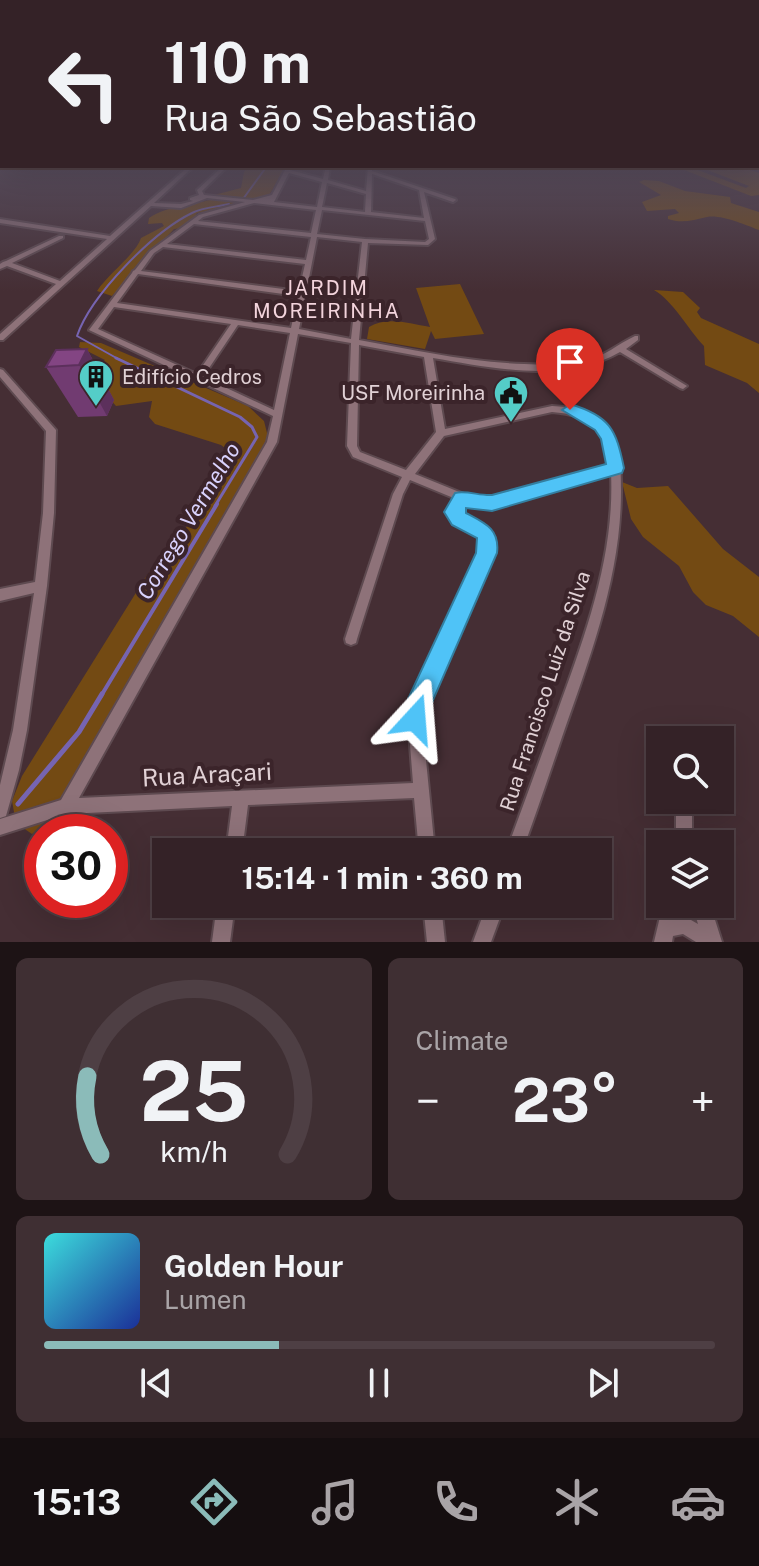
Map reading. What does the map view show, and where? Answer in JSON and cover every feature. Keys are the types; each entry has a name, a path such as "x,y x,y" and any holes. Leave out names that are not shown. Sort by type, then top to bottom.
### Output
{"street":[{"path":"0,338 149,204 188,203"},
{"path":"239,203 243,204"},
{"path":"249,203 205,214 162,245 135,272 93,330 278,415"},
{"path":"262,203 428,220"},
{"path":"66,806 272,442 321,203"},
{"path":"367,203 368,214"},
{"path":"195,222 418,245 430,242 424,203"},
{"path":"0,221 111,238"},
{"path":"2,264 61,237"},
{"path":"365,241 355,341 352,446 356,454 478,504 492,503 615,468"},
{"path":"162,245 307,262"},
{"path":"2,264 60,283"},
{"path":"135,272 302,294"},
{"path":"112,305 521,366 566,367 600,359 622,350 635,338"},
{"path":"198,379 236,322"},
{"path":"0,323 11,328"},
{"path":"622,350 683,386"},
{"path":"351,639 398,494 407,477 441,433 428,354"},
{"path":"0,372 51,430 49,518 41,586 16,759 3,791 0,810"},
{"name":"Rua Francisco Luiz da Silva","path":"441,433 552,409 570,410 588,416 610,438 616,489 614,542 586,648 519,838"},
{"path":"596,474 616,489"},
{"path":"425,838 415,719 420,699 487,553 488,541 484,532 459,519 454,512 462,499"},
{"path":"0,595 41,586"},
{"name":"Rua Araçari","path":"0,827 66,806 420,790"},
{"path":"236,838 241,798"},
{"path":"221,942 224,918"},
{"path":"433,918 436,942"},
{"path":"482,942 491,918"},
{"path":"705,918 713,942"},
{"path":"665,935 684,925 713,942"}],"shaded area":[{"path":"199,203 239,203 197,213 189,227 174,229 112,296 97,291 141,238 164,226 162,223 148,224 149,218"},
{"path":"643,203 731,203 759,212 759,230 719,217 683,221 668,219 668,216 679,213 675,209 647,211"},
{"path":"460,284 484,334 435,339 431,331 425,349 367,339 369,327 384,322 430,327 416,288"},
{"path":"654,290 683,292 700,308 697,312 701,318 759,344 759,393 747,383 705,365 704,346 674,308"},
{"path":"80,342 101,343 248,406 264,421 270,445 74,797 61,814 24,814 24,828 16,823 12,801 22,776 147,575 181,538 199,501 219,481 231,461 229,451 221,445 155,424 149,417 152,401 116,406 88,374 105,360 79,347"},
{"path":"622,482 637,488 668,486 723,549 759,577 759,637 733,616 706,605 693,592 679,566 643,537 631,519"}],"building":[{"path":"87,349 79,365 46,367 56,350"}],"waterway":[{"name":"Corrego Vermelho","path":"119,359 77,336 95,302 142,249 176,222 196,211 229,204"},
{"name":"Corrego Vermelho","path":"119,359 240,417 252,427 257,437 215,506"},
{"name":"Corrego Vermelho","path":"101,696 217,504"},
{"name":"Corrego Vermelho","path":"18,804 79,732 102,694"}],"place":[{"name":"Edifício Cedros","path":"96,408"},
{"name":"USF Moreirinha","path":"511,424"}],"district":[{"name":"JARDIM MOREIRINHA","path":"327,300"}],"route":[{"path":"415,719 420,699 487,553 488,541 484,532 459,519 454,512 462,499 478,504 492,503 615,468 610,438 601,426 588,416 570,410"}]}
